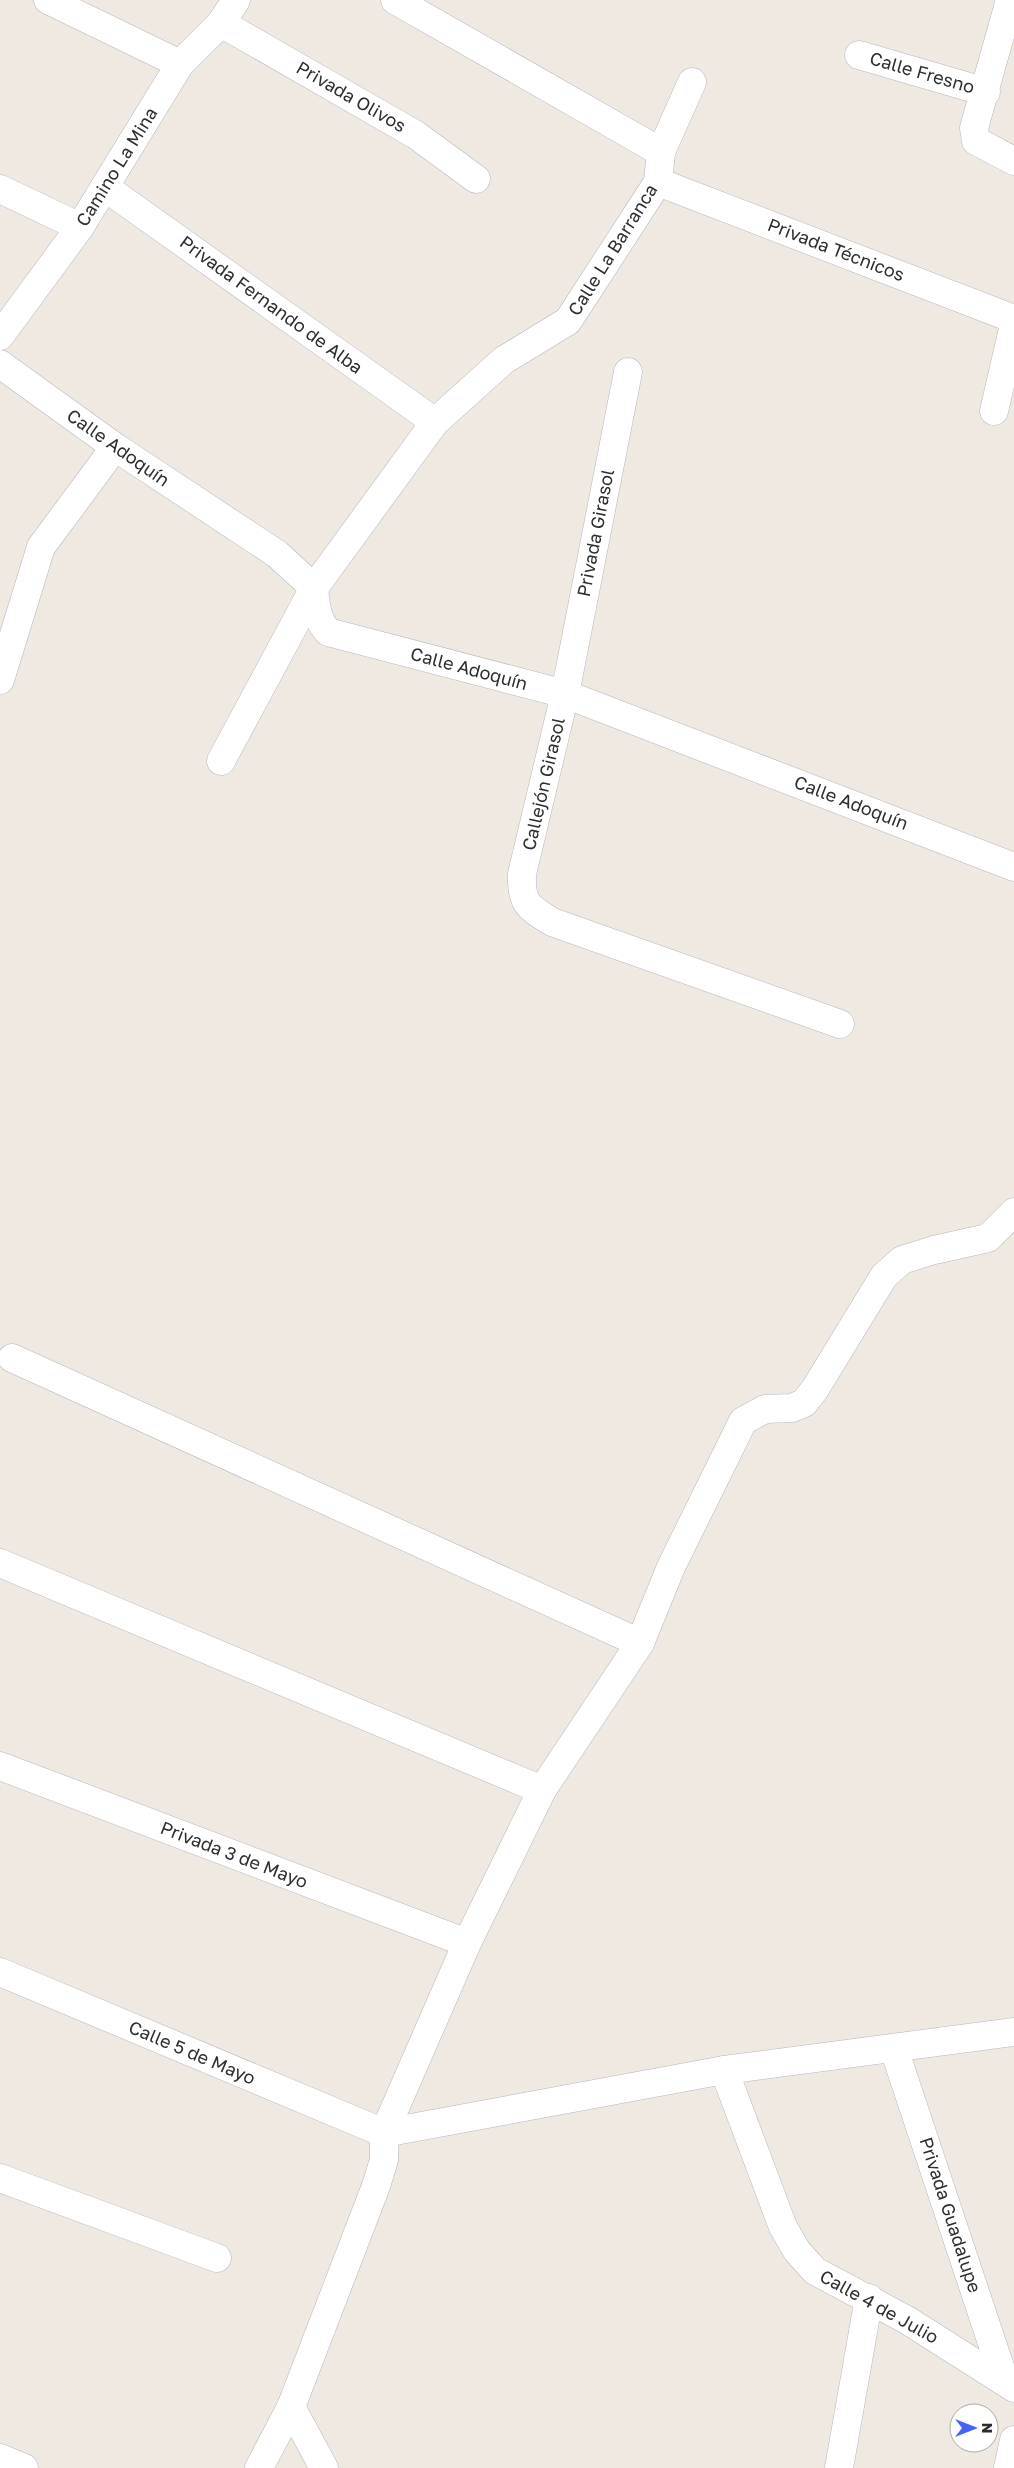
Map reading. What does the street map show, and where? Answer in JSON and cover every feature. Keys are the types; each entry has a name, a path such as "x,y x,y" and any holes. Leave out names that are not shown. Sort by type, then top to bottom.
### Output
{"street":[{"path":"48,0 180,64"},
{"name":"Camino La Mina","path":"0,336 80,227 106,188 180,64 221,23 236,0"},
{"path":"395,0 661,152"},
{"path":"1010,0 1007,38 974,128 976,141 1014,161"},
{"name":"Privada Olivos","path":"221,23 416,134 476,179"},
{"name":"Calle Fresno","path":"859,55 986,92"},
{"name":"Calle La Barranca","path":"221,761 314,588 435,422 504,360 568,321 658,182 661,152 692,82"},
{"name":"Privada Técnicos","path":"658,182 1014,319"},
{"name":"Privada Fernando de Alba","path":"106,188 435,422"},
{"path":"0,189 80,227"},
{"path":"994,411 1014,325"},
{"name":"Calle Adoquín","path":"0,364 115,447 277,554 314,588 316,612 320,623 328,632 565,694 1014,867"},
{"name":"Privada Girasol","path":"565,694 628,372"},
{"path":"0,680 41,547 115,447"},
{"name":"Callejón Girasol","path":"565,694 522,874 522,894 532,910 552,922 840,1024"},
{"path":"259,2468 291,2407 376,2186 384,2160 384,2133 467,1943 542,1790 640,1643 670,1567 743,1421 764,1409 792,1408 804,1403 815,1389 884,1276 902,1260 934,1250 988,1238 1014,1212"},
{"path":"12,1358 640,1643"},
{"path":"0,1563 542,1790"},
{"name":"Privada 3 de Mayo","path":"0,1766 467,1943"},
{"name":"Calle 5 de Mayo","path":"0,1972 384,2133"},
{"path":"384,2133 724,2070 1014,2032"},
{"name":"Privada Guadalupe","path":"894,2049 1010,2385"},
{"name":"Calle 4 de Julio","path":"724,2070 783,2227 796,2251 815,2271 869,2298 1010,2385"},
{"path":"0,2178 217,2258"},
{"path":"839,2468 869,2298"},
{"path":"291,2407 324,2468"},
{"path":"1008,2468 1014,2440"},
{"path":"0,2458 24,2468"}]}
